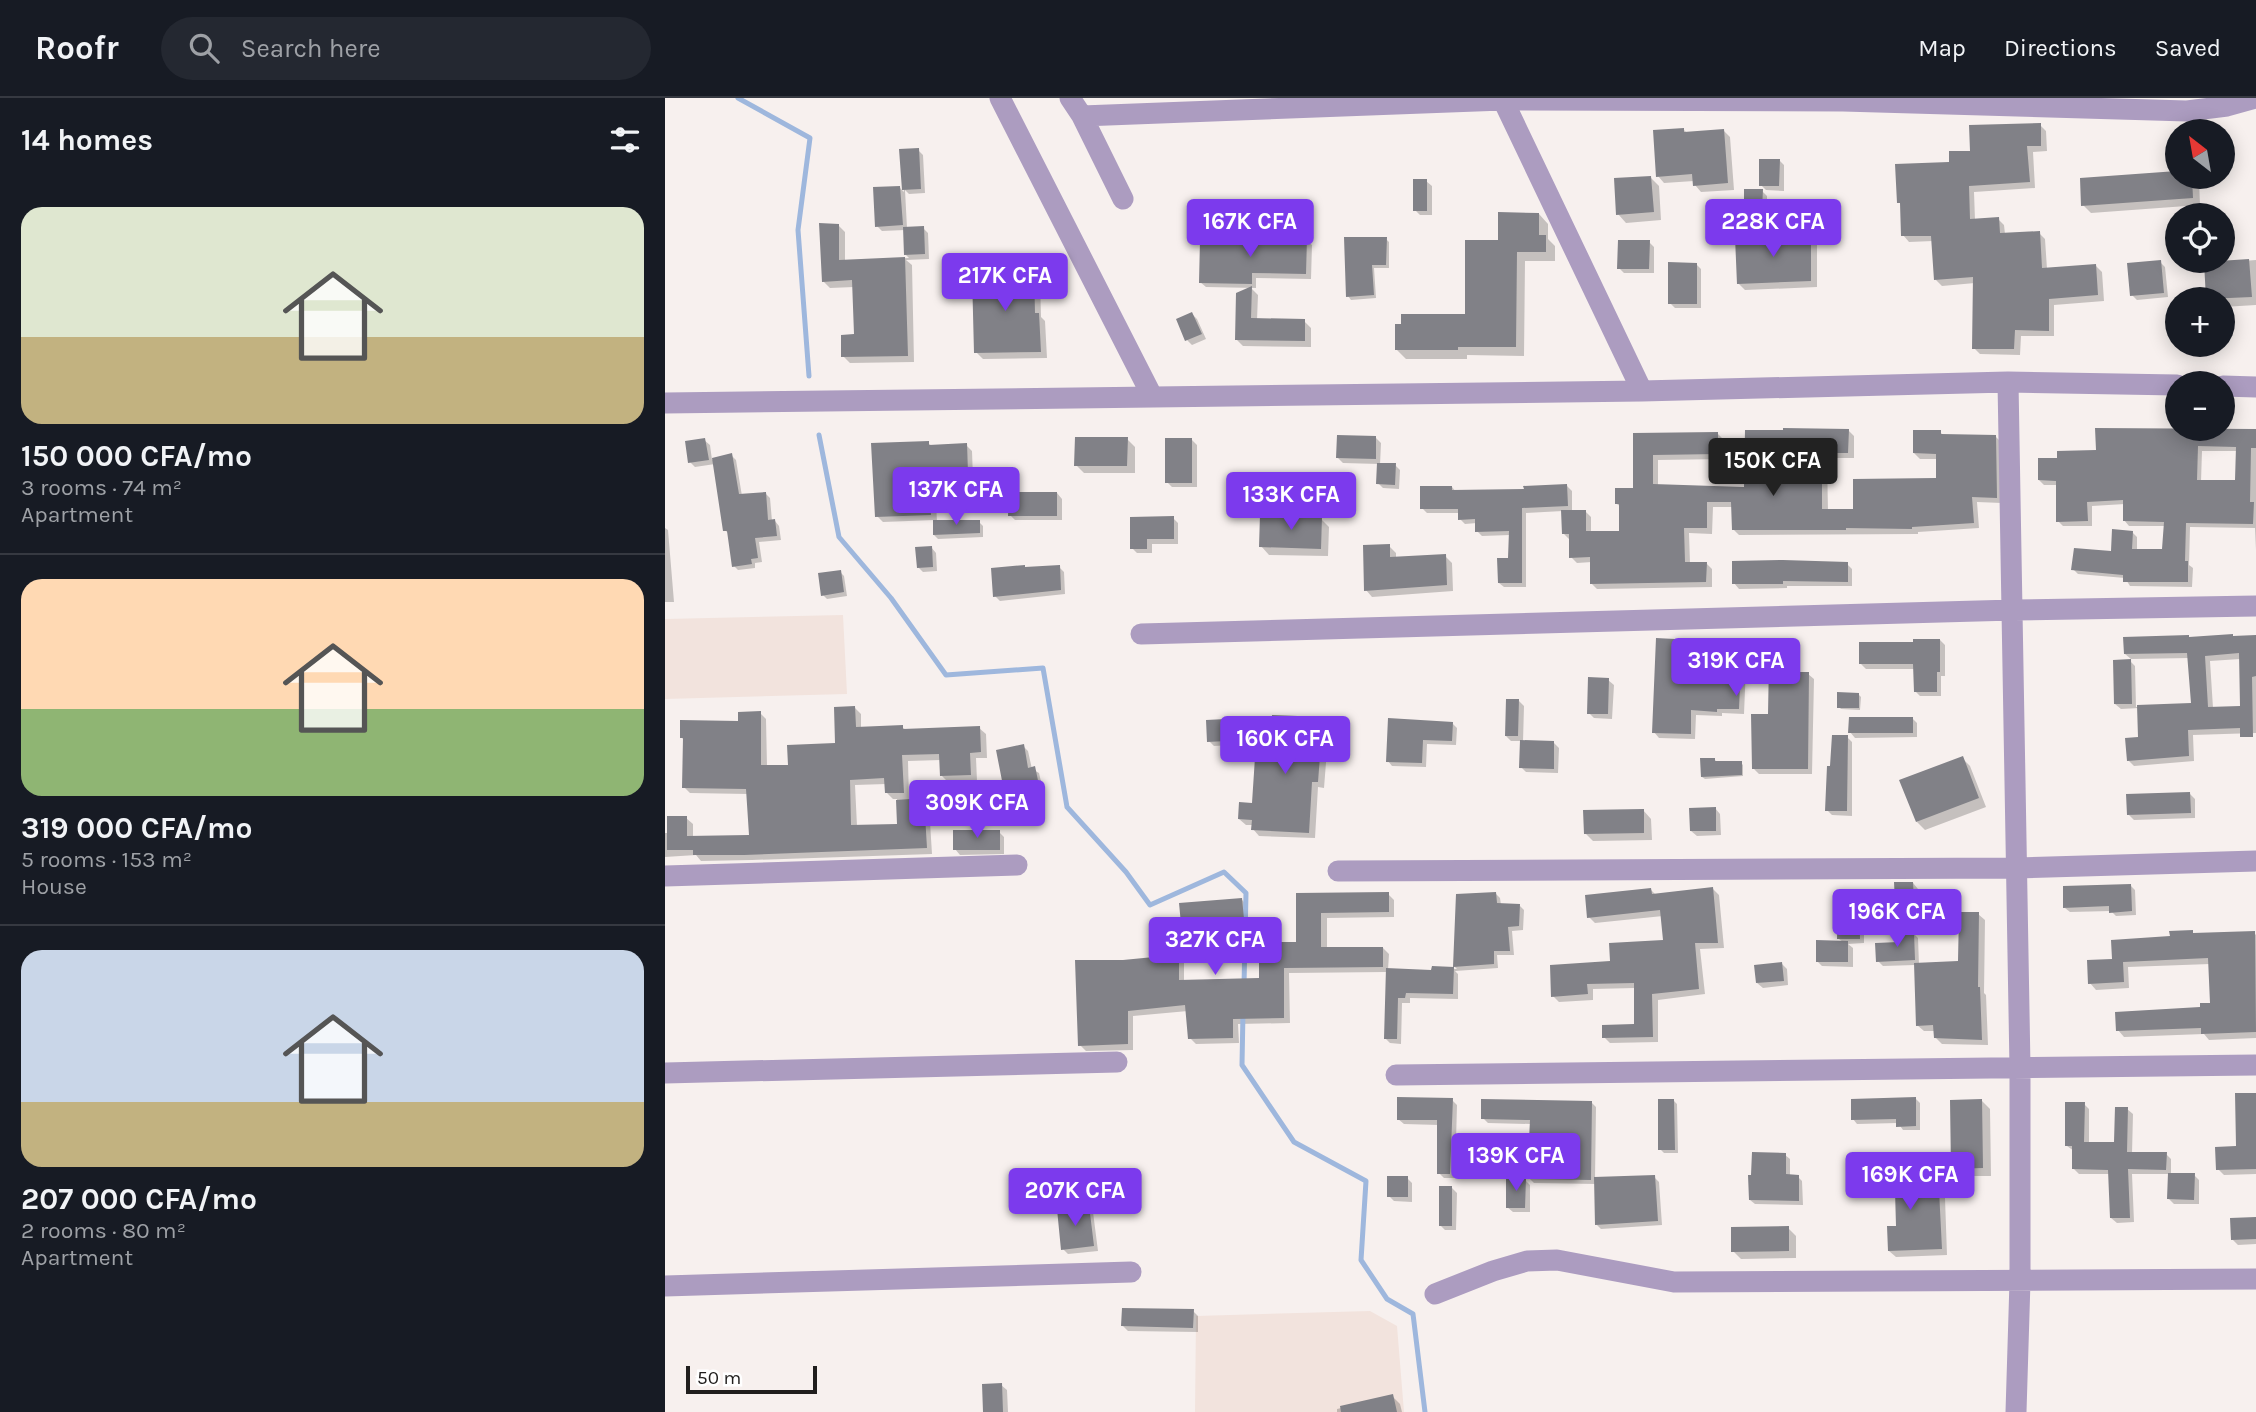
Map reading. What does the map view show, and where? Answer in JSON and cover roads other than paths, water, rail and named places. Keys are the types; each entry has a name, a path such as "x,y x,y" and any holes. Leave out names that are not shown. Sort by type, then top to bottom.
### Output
{"street":[{"path":"1000,98 1152,396"},
{"path":"1123,199 1076,107 1503,99 1843,101 2187,111 2227,106 2255,98"},
{"path":"1503,99 1642,391"},
{"path":"665,403 1642,391 2008,382 2165,386"},
{"path":"2008,382 2020,1068 2020,1281 2016,1412"},
{"path":"2235,386 2256,387"},
{"path":"1141,634 2256,606"},
{"path":"1338,871 2017,868 2256,861"},
{"path":"665,876 1017,865"},
{"path":"665,1073 1117,1062"},
{"path":"1396,1075 2256,1065"},
{"path":"1435,1294 1527,1261 1557,1260 1674,1282 2256,1279"},
{"path":"665,1286 1131,1272"}],"waterway":[{"path":"738,98 810,138 798,230 809,376"},
{"path":"819,435 839,537 891,598 946,675 1043,668 1067,807 1126,872 1150,905 1224,872 1246,893 1244,985"},
{"path":"1243,1012 1242,1065 1294,1142 1366,1181 1361,1260 1387,1299 1413,1314 1425,1412"}]}
